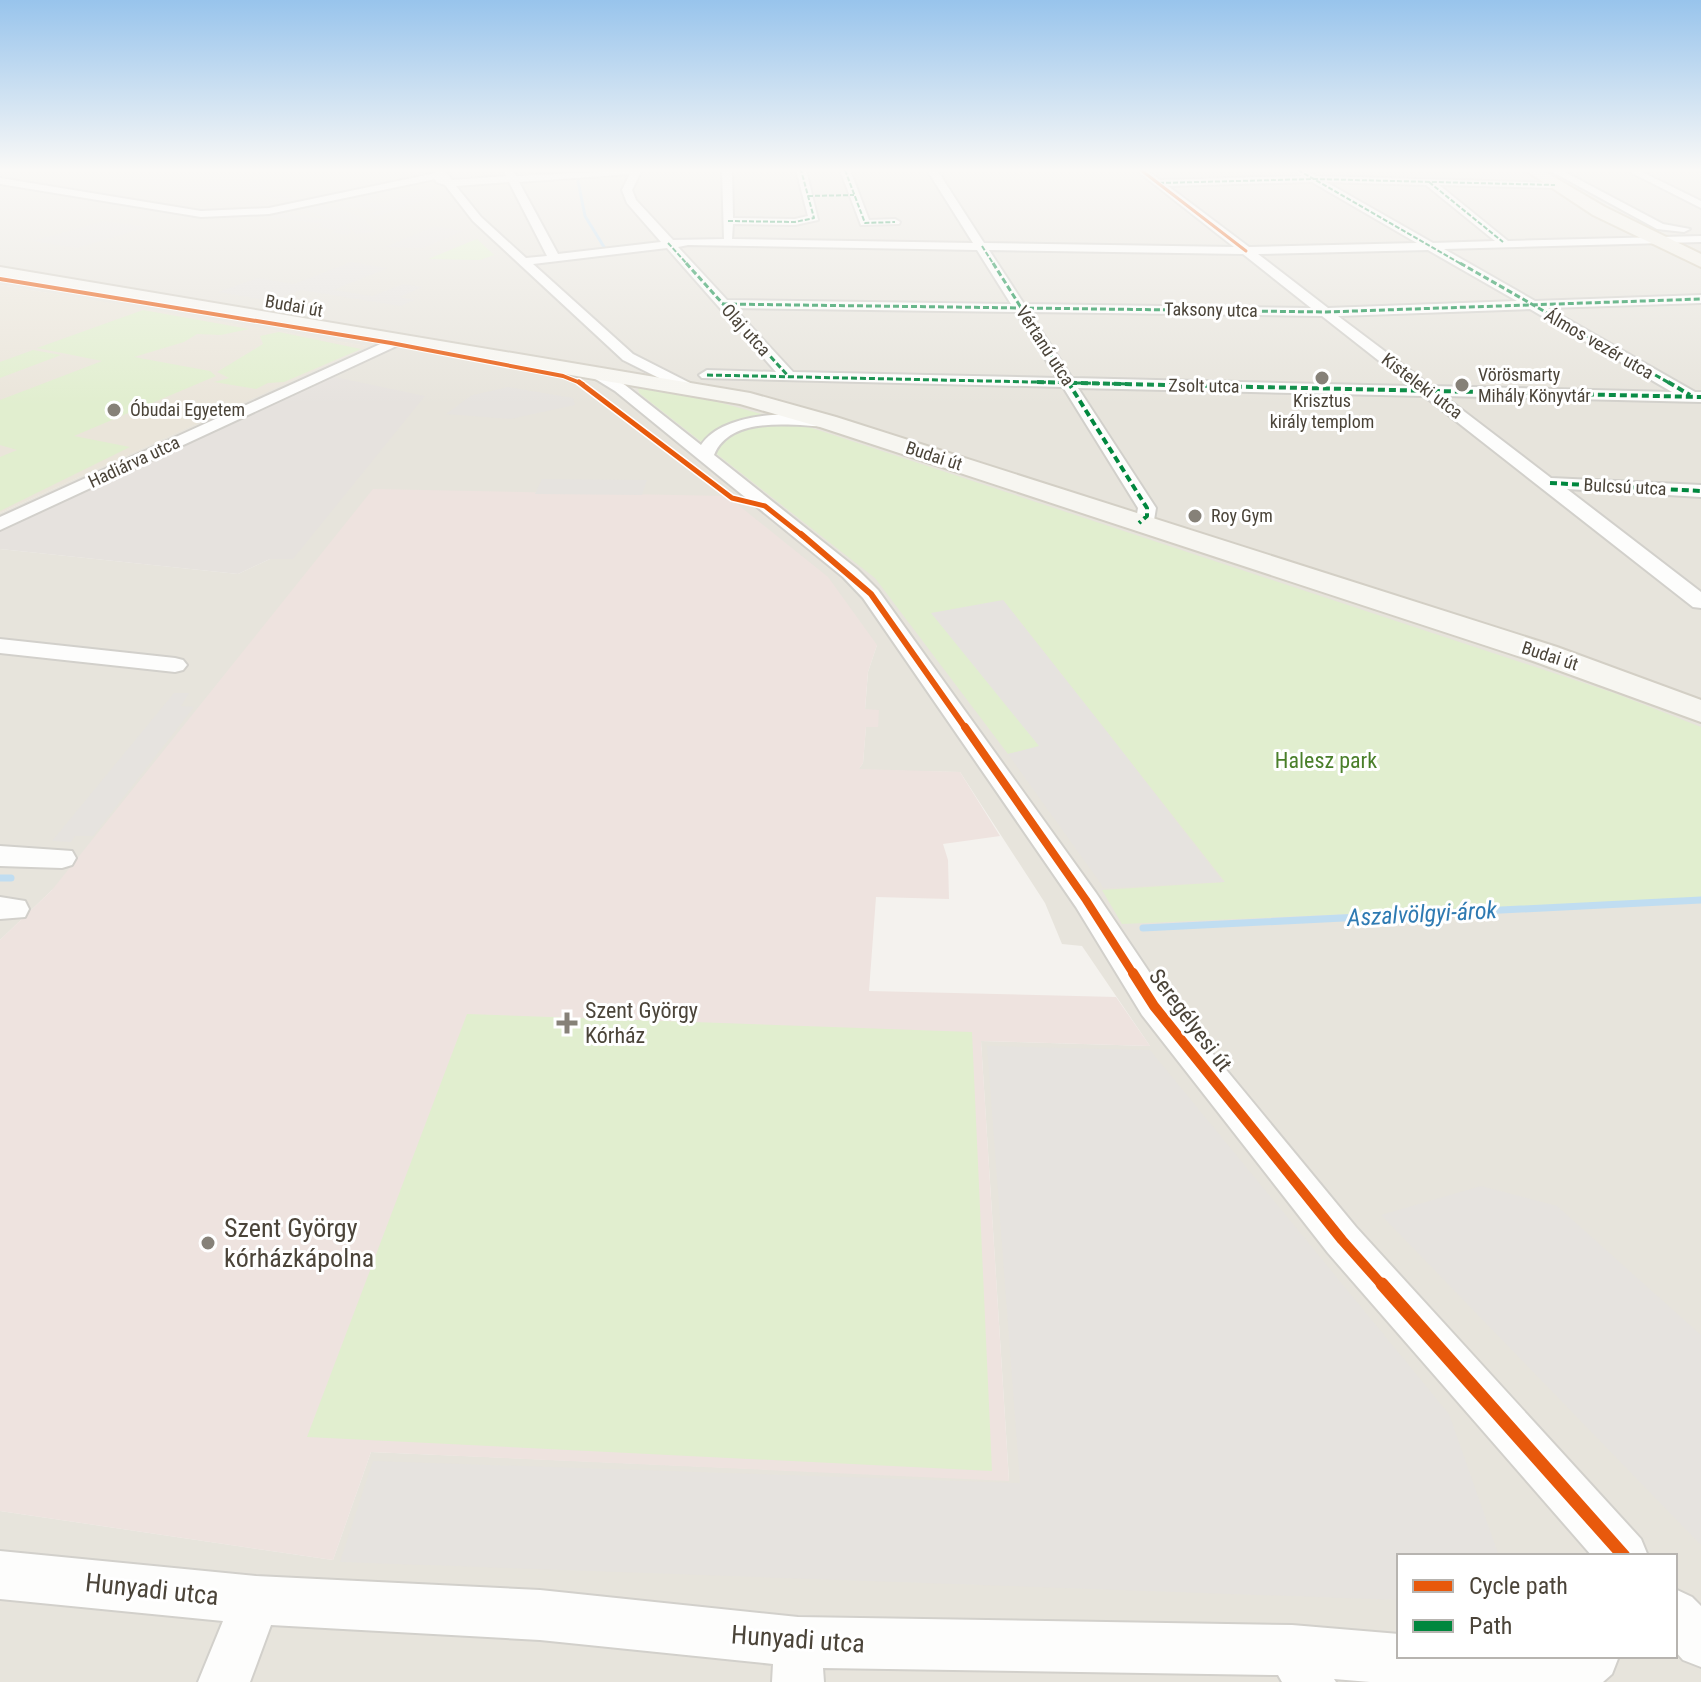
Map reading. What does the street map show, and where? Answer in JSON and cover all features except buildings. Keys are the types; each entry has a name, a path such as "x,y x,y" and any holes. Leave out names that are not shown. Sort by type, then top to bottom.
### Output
{"main road":[{"path":"1682,248 1701,261"},
{"name":"Budai út","path":"0,272 594,372 625,374 742,398 828,422 1545,654 1701,712"}],"street":[{"name":"Seregélyesi út","path":"509,248 704,458 850,573 871,594 1086,900 1154,1006 1342,1240 1622,1554"},
{"path":"549,248 554,258"},
{"path":"523,262 626,248"},
{"name":"Olaj utca","path":"673,248 789,377"},
{"name":"Vértanú utca","path":"984,248 1147,508 1147,516 1139,523"},
{"path":"1114,248 1246,251 1311,248"},
{"name":"Kisteleki utca","path":"1243,248 1701,602"},
{"name":"Álmos vezér utca","path":"1435,248 1697,397"},
{"name":"Taksony utca","path":"722,304 1326,312 1701,299"},
{"name":"Hadiárva utca","path":"0,524 398,340"},
{"name":"Zsolt utca","path":"707,375 1697,397"},
{"path":"704,458 715,437 739,426 777,420 828,422"},
{"name":"Bulcsú utca","path":"1550,483 1701,491"},
{"path":"0,646 175,665"},
{"path":"0,856 62,858"},
{"name":"Hunyadi utca","path":"0,1575 256,1600 431,1612 540,1615 798,1662 1044,1648 1301,1666 1521,1670 1583,1666 1592,1658"},
{"path":"224,1682 256,1600"},
{"path":"1677,1616 1701,1642"}],"shaded area":[{"path":"0,248 1701,248 1701,1682 0,1682 0,1511 333,1560 371,1452 1009,1480 981,1041 1150,1046 1082,946 1062,944 1045,903 960,772 858,770 863,763 866,726 878,726 865,710 868,672 877,645 52,890 0,940 0,549 238,574 270,559 293,559 330,377 0,531 0,513 366,346 0,285"},
{"path":"351,262 388,268 333,290 372,296 403,284 423,287 399,297 414,300 400,306 301,290 271,301 218,292 258,278 294,284"},
{"name":"Óbudai Egyetem","path":"0,285 142,308 368,346 0,513"},
{"path":"330,376 425,396 293,559 270,559 238,574 0,549 0,531"},
{"path":"508,387 573,398 575,405 510,419 446,414 472,395"},
{"path":"542,479 647,480 642,495 535,494"},
{"name":"Szent György Kórház","path":"373,489 727,496 828,577 877,645 868,672 865,709 879,710 878,727 866,727 863,763 859,769 960,772 1000,836 943,844 948,860 949,899 876,897 869,991 1116,997 1150,1046 981,1041 1009,1481 371,1452 333,1560 0,1511 0,940 52,890"},
{"path":"1003,600 1223,882 1104,888 1008,754 1039,746 931,613"},
{"path":"174,693 189,693 181,706 194,707 93,836 75,836 71,842 52,841"},
{"path":"987,1046 1150,1050 1449,1414 1498,1554 1397,1554 1397,1600 340,1562 373,1461 1020,1483"},
{"path":"1481,1186 1557,1206 1701,1335 1701,1545 1381,1215"}],"green space":[{"path":"454,248 487,248 494,255 480,260 428,259"},
{"path":"143,310 249,329 221,335 197,334 184,342 134,357 210,371 216,376 74,436 130,447 0,511 0,457 17,450 0,445 0,400 102,361 37,348"},
{"path":"279,332 361,349 284,382 268,383 256,389 214,382 229,378 217,372 263,344 260,336"},
{"path":"33,350 61,355 0,378 0,362"},
{"name":"Halesz park","path":"638,387 707,399 815,429 1614,693 1701,727 1701,899 1122,924 1102,890 1225,882 1003,600 1040,747 1008,754 875,578 639,393"},
{"path":"467,1014 972,1032 992,1471 307,1437"}],"waterway":[{"name":"Aszalvölgyi-árok","path":"0,878 11,878"},
{"name":"Aszalvölgyi-árok","path":"1143,928 1701,900"}],"marked path":[{"path":"673,248 789,377"},
{"path":"984,248 1147,508 1147,516 1139,523"},
{"path":"1435,248 1690,395"},
{"path":"722,304 1326,312 1701,299"},
{"path":"707,375 1701,397"},
{"path":"1550,483 1701,491"}],"cycle path":[{"path":"1243,248 1246,251"},
{"path":"0,279 391,343 563,376 581,383 732,498 765,506 850,573 871,594 1086,900 1154,1006 1342,1240 1622,1554"}],"place":[{"name":"Krisztus király templom","path":"1322,378"},
{"name":"Vörösmarty Mihály Könyvtár","path":"1462,385"},
{"name":"Óbudai Egyetem","path":"114,410"},
{"name":"Roy Gym","path":"1195,516"},
{"name":"Szent György Kórház","path":"567,1023"},
{"name":"Szent György kórházkápolna","path":"208,1243"}]}
